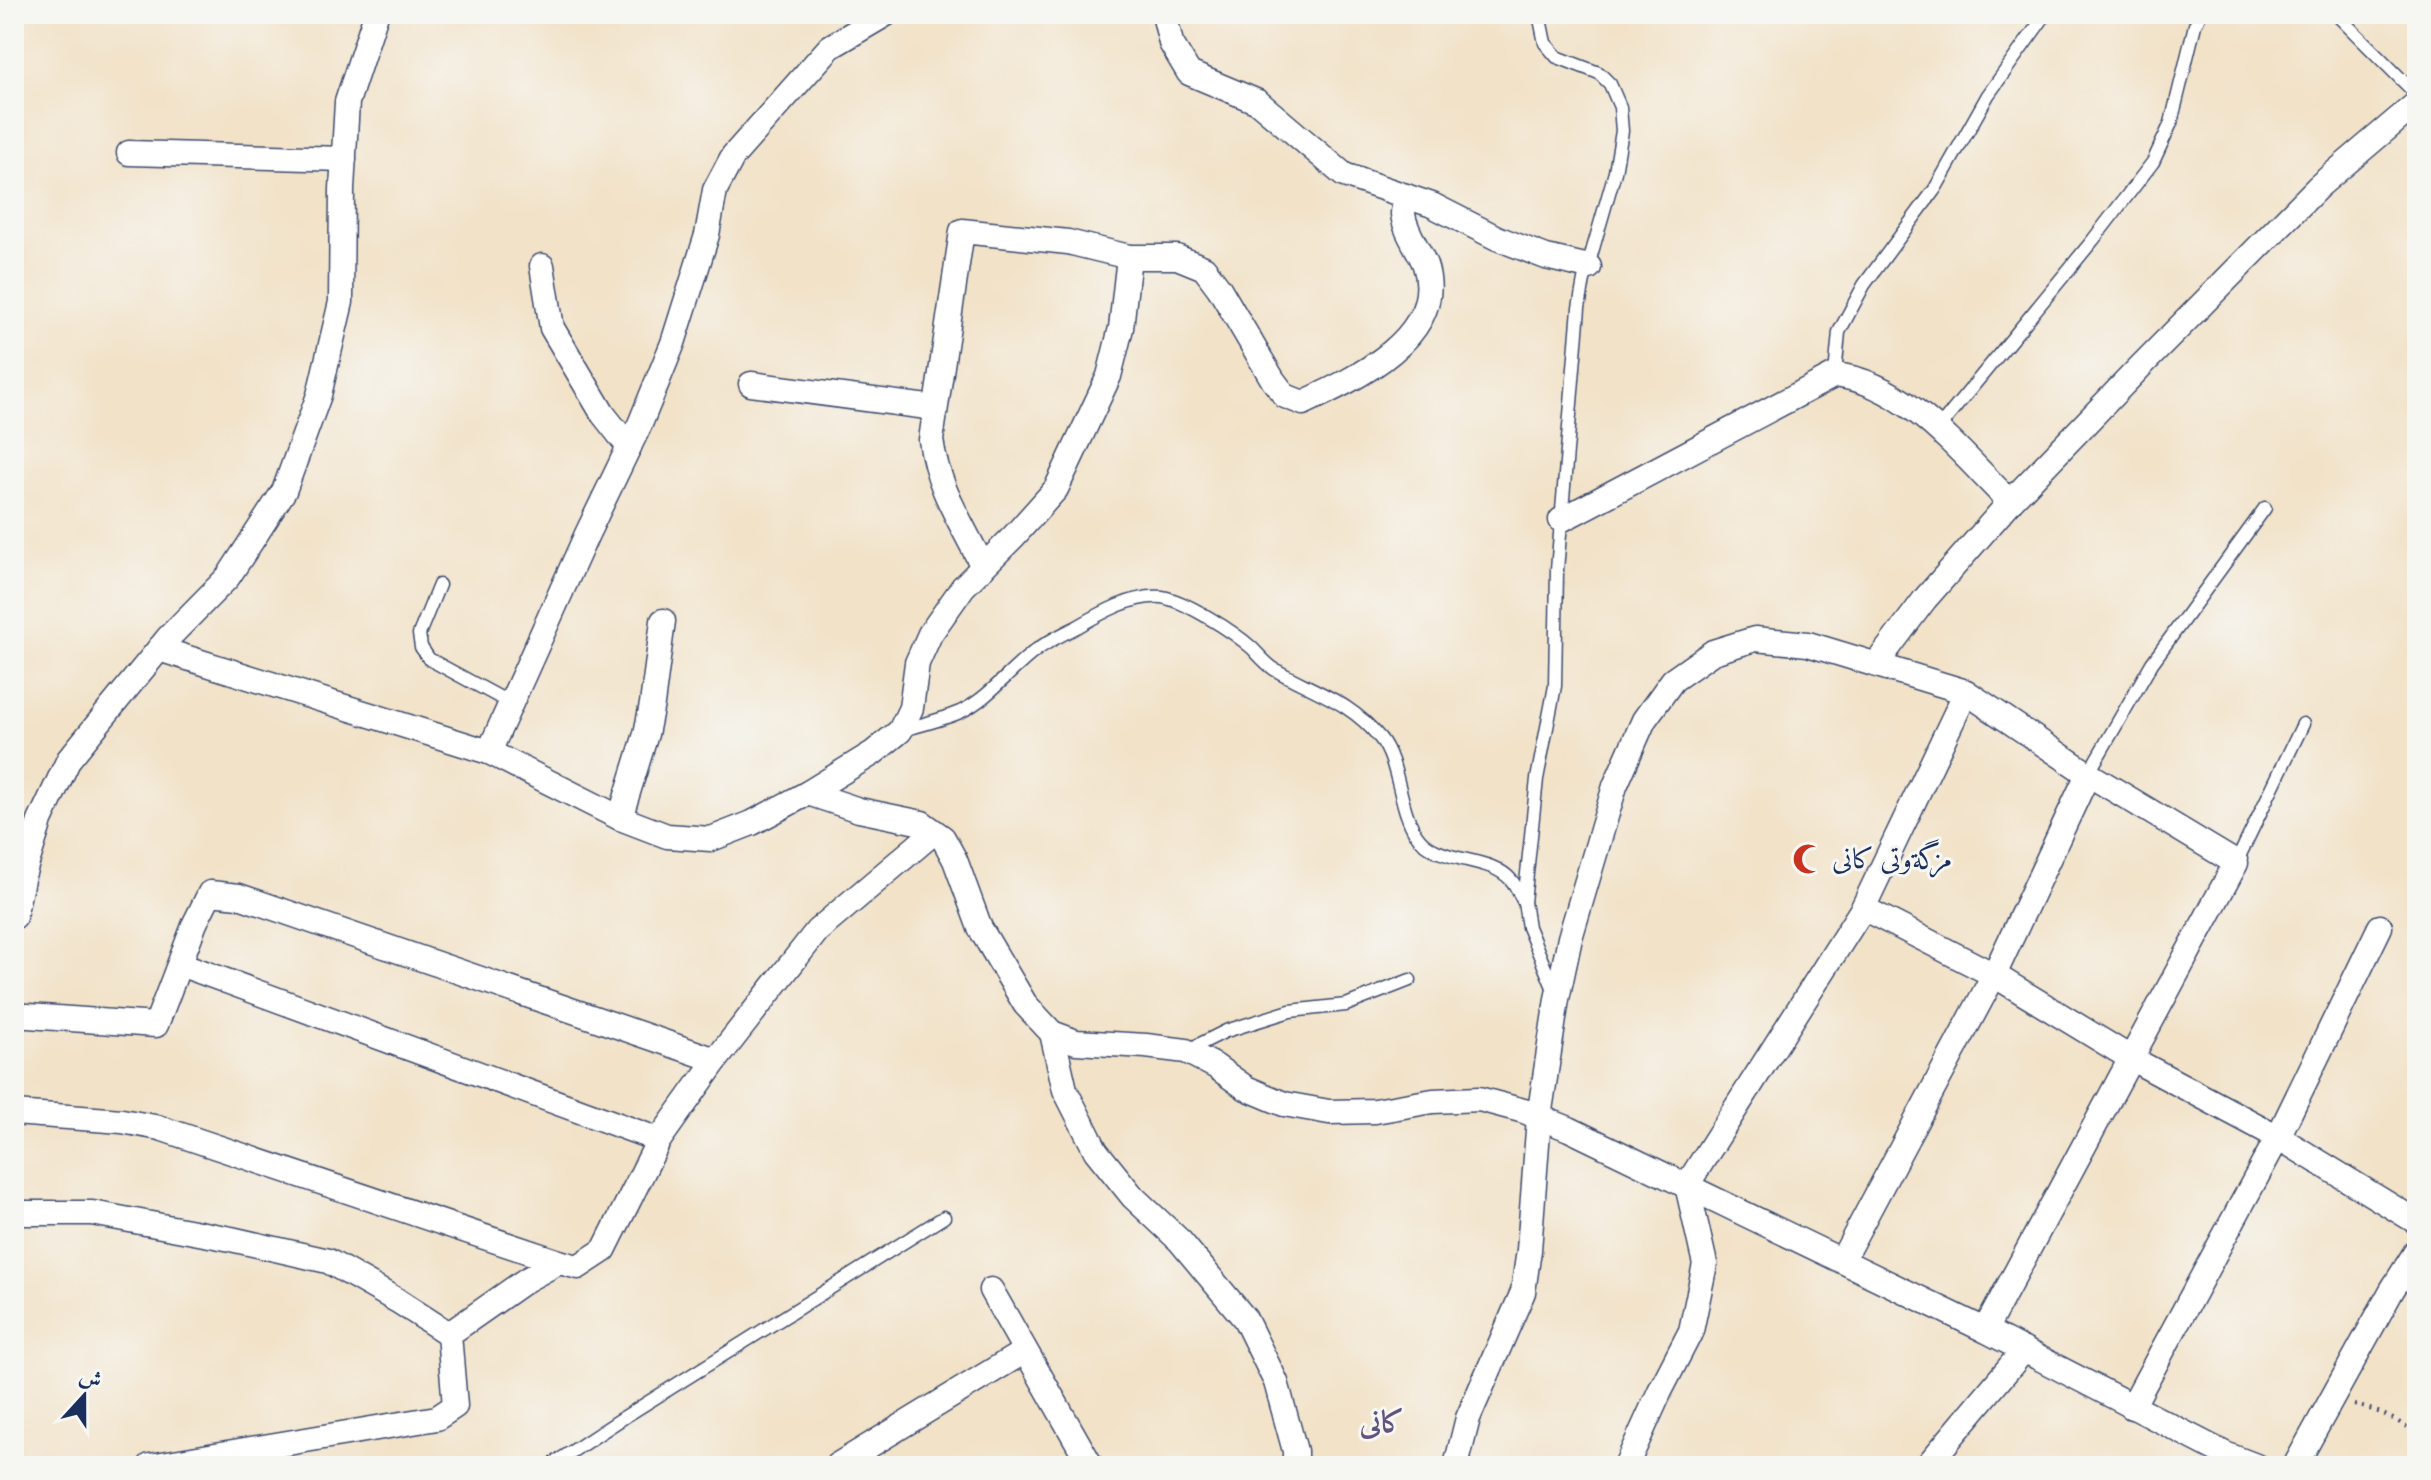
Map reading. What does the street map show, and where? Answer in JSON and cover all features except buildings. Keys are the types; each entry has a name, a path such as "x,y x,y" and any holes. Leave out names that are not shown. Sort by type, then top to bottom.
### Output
{"street":[{"path":"14,917 40,821 69,759 159,649 228,577 284,491 319,395 341,302 347,102 376,14"},
{"path":"489,752 629,447 673,343 707,235 715,190 733,156 830,47 886,14"},
{"path":"1164,14 1171,43 1189,73 1258,102 1344,175 1432,205 1497,238 1546,257 1589,267"},
{"path":"1877,663 1925,599 2010,502 2139,368 2319,186 2417,103"},
{"path":"129,153 344,159"},
{"path":"983,567 945,495 931,440 962,231 1068,242 1129,257 1177,257 1204,268 1273,380 1285,396 1303,403 1341,386 1403,344 1424,314 1430,295 1426,267 1403,213 1406,196"},
{"path":"159,649 489,752 620,818 667,836 711,839 752,823 873,753 900,731 911,708 917,663 930,634 963,587 1056,489 1109,376 1121,328 1129,257"},
{"path":"542,266 552,328 603,414 629,447"},
{"path":"1561,520 1835,375 1872,386 1912,406 2010,502"},
{"path":"751,384 935,408"},
{"path":"620,818 646,734 663,621"},
{"path":"1456,1466 1468,1418 1523,1292 1539,1117 1557,999 1570,938 1615,786 1644,720 1673,680 1713,652 1755,639 1808,644 1966,692 2088,774 2236,863 1985,1330"},
{"path":"1626,1466 1691,1331 1705,1264 1687,1185 1863,908 1966,692"},
{"path":"1842,1260 1994,975 2088,774"},
{"path":"808,793 859,810 922,823 943,838 955,860 980,928 1025,1004 1052,1033 1076,1042 1186,1051 1215,1066 1246,1088 1284,1104 1329,1112 1375,1111 1433,1101 1479,1099 1539,1117 1687,1185 1985,1330 2132,1407 2220,1460 2256,1466"},
{"path":"14,1113 122,1121 160,1128 578,1267 604,1250 659,1140 716,1060 817,931 934,832"},
{"path":"14,1015 156,1025 210,893 239,896 716,1060"},
{"path":"1863,908 1994,975 2132,1059 2278,1137 2417,1222"},
{"path":"2132,1407 2278,1137 2380,927"},
{"path":"180,964 659,1140"},
{"path":"1052,1033 1065,1090 1096,1151 1133,1197 1180,1241 1245,1319 1276,1382 1295,1451 1295,1466"},
{"path":"14,1213 92,1213 328,1261 449,1334"},
{"path":"2295,1466 2417,1250"},
{"path":"449,1334 526,1280 559,1262"},
{"path":"991,1290 1091,1466"},
{"path":"161,1465 437,1418 455,1406 449,1334"},
{"path":"1927,1466 2024,1350"},
{"path":"836,1466 1025,1351"}],"lane":[{"path":"1539,14 1545,43 1557,57 1599,73 1610,84 1620,107 1622,131 1615,172 1579,308 1557,570 1555,686 1537,779 1524,902 1528,927 1557,999"},
{"path":"1835,375 1839,332 1864,285 1935,189 1988,95 2046,14"},
{"path":"1937,430 2153,162 2171,123 2200,14"},
{"path":"2336,14 2417,95"},
{"path":"2088,774 2152,663 2265,508"},
{"path":"439,585 419,634 421,647 429,659 510,703"},
{"path":"900,731 962,711 1037,650 1080,625 1139,599 1163,597 1219,624 1250,646 1270,667 1351,709 1381,739 1408,821 1418,838 1434,849 1483,864 1500,873 1511,880 1524,902"},
{"path":"2236,863 2303,724"},
{"path":"1186,1051 1226,1031 1290,1011 1346,1005 1410,980"},
{"path":"550,1466 944,1217"}],"path":[{"path":"2332,1401 2374,1409 2400,1421 2417,1435"}],"place":[{"name":"مزگةوتی کانی","path":"1808,859"}],"district":[{"name":"کانی","path":"1382,1423"}]}
